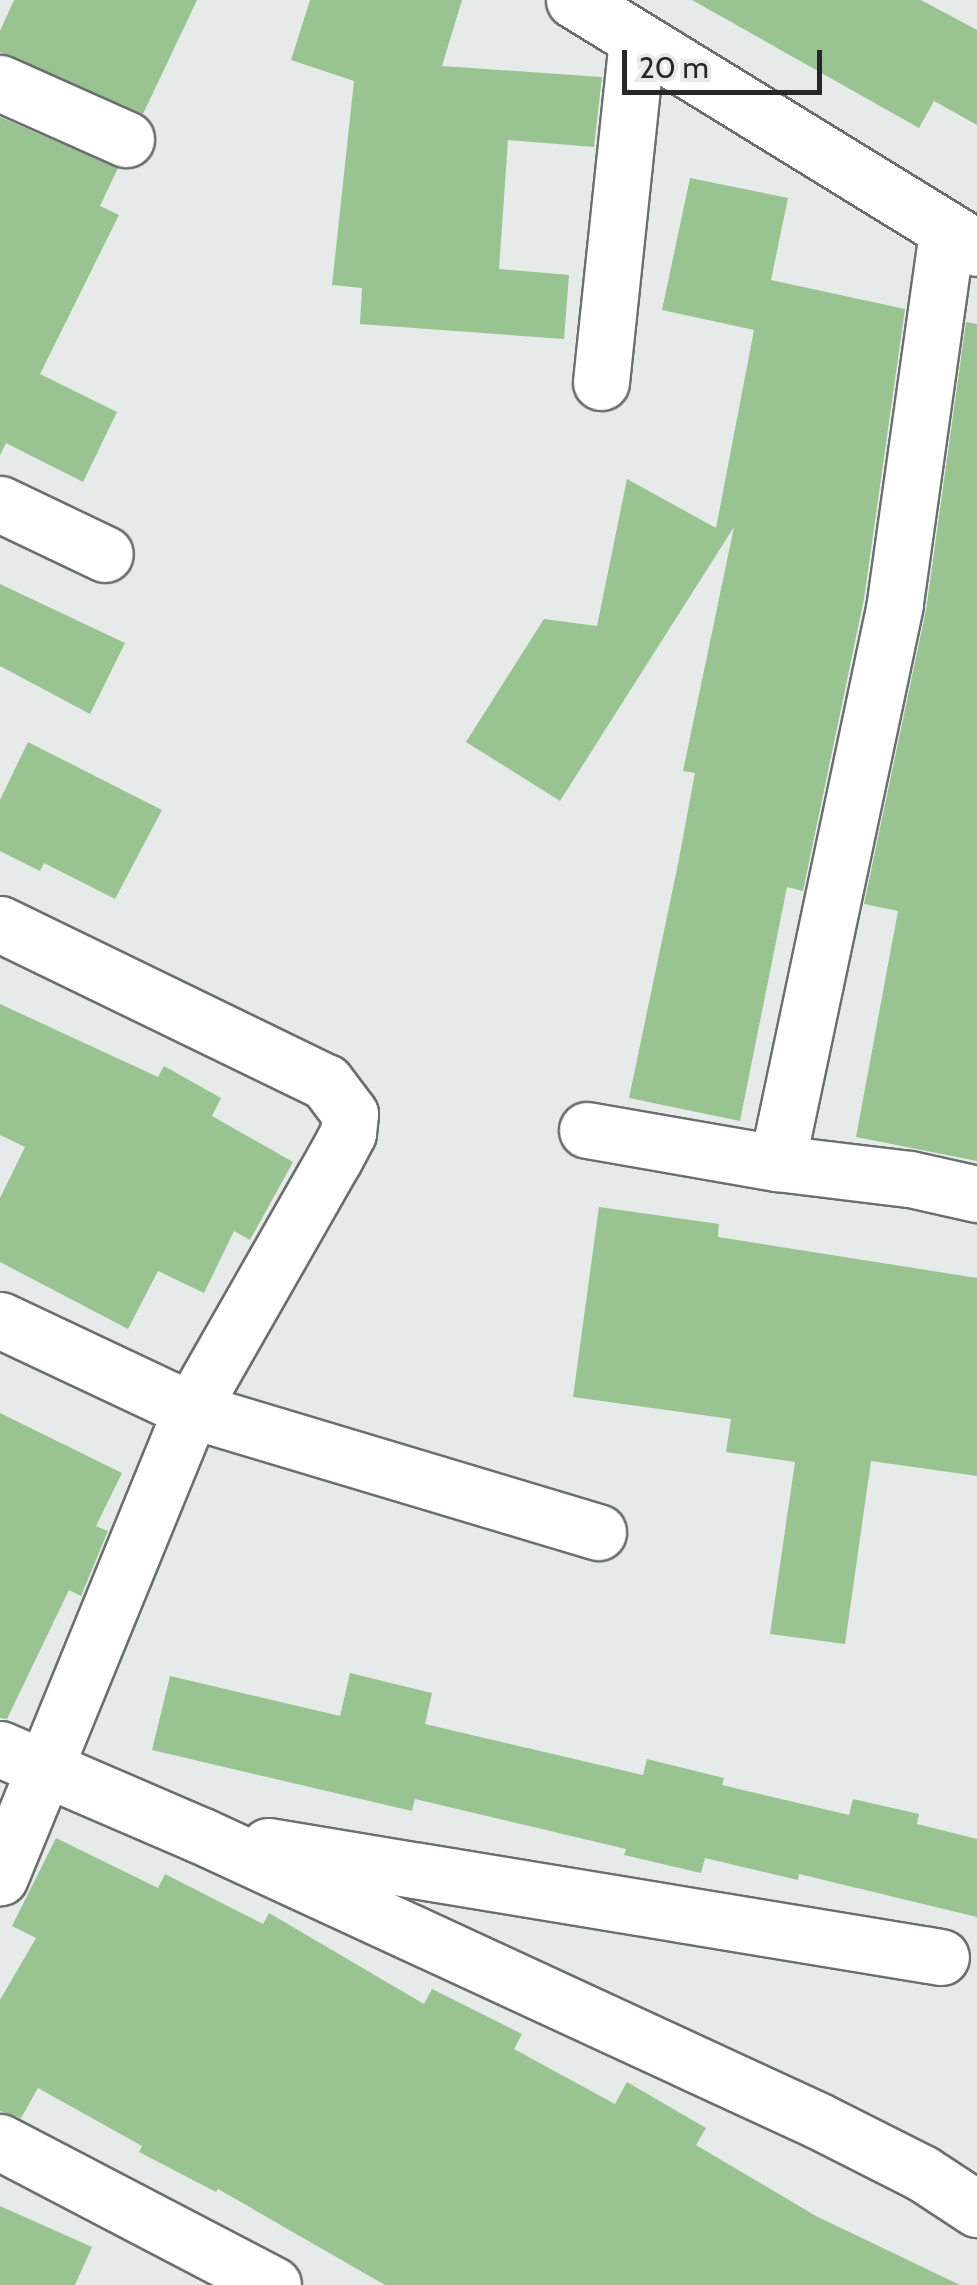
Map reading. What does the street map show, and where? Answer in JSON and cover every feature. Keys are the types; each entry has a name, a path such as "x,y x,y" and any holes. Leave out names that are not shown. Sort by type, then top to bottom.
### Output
{"street":[{"path":"574,0 962,240 895,604 776,1163"},
{"path":"601,382 637,41"},
{"path":"0,83 126,140"},
{"path":"0,504 105,554"},
{"path":"0,924 326,1082 350,1114 348,1132 334,1159 191,1410 21,1759 0,1877"},
{"path":"588,1130 776,1163 910,1179 977,1194"},
{"path":"0,1320 191,1410 598,1532"},
{"path":"21,1759 200,1835 819,2121 922,2173 977,2209"},
{"path":"200,1835 941,1957"},
{"path":"0,2142 273,2285"}],"building":[{"path":"14,0 197,0 143,114 0,52 0,31"},
{"path":"310,0 462,0 442,66 602,77 594,147 508,140 499,269 569,275 564,339 360,324 362,288 332,285 354,81 291,60"},
{"path":"692,0 921,0 977,30 977,125 934,101 919,128"},
{"path":"0,117 118,168 100,206 119,215 40,374 117,412 83,482 6,443 0,455"},
{"path":"690,178 788,198 771,280 905,309 864,599 803,891 787,887 740,1121 629,1098 695,773 683,771 734,527 560,801 466,742 544,619 597,626 627,479 716,528 754,330 662,310"},
{"path":"966,322 977,324 977,1161 856,1137 898,911 864,904 926,610"},
{"path":"0,584 125,643 90,714 0,666"},
{"path":"28,742 162,810 115,899 44,863 40,871 0,851 0,800"},
{"path":"0,1004 158,1077 164,1066 221,1098 212,1116 293,1162 250,1240 234,1231 204,1293 158,1271 128,1329 0,1262 0,1198 25,1147 0,1135"},
{"path":"599,1207 719,1224 718,1237 977,1278 977,1476 871,1461 845,1644 770,1634 795,1462 726,1452 731,1419 573,1397"},
{"path":"0,1413 122,1473 96,1526 108,1531 81,1596 69,1590 7,1719 0,1718"},
{"path":"350,1673 432,1693 425,1724 643,1775 647,1759 724,1778 722,1785 849,1815 853,1799 919,1814 917,1824 977,1839 977,1917 799,1874 798,1880 705,1858 701,1873 624,1855 626,1849 415,1799 412,1811 152,1750 170,1676 340,1716"},
{"path":"56,1838 158,1888 165,1874 263,1924 269,1913 424,2004 432,1989 522,2034 514,2049 615,2104 627,2082 706,2128 696,2145 816,2216 960,2285 385,2285 218,2189 216,2192 139,2152 142,2146 38,2088 21,2118 0,2111 0,2000 36,1938 12,1926"},
{"path":"0,2206 92,2247 75,2285 0,2285"}]}
